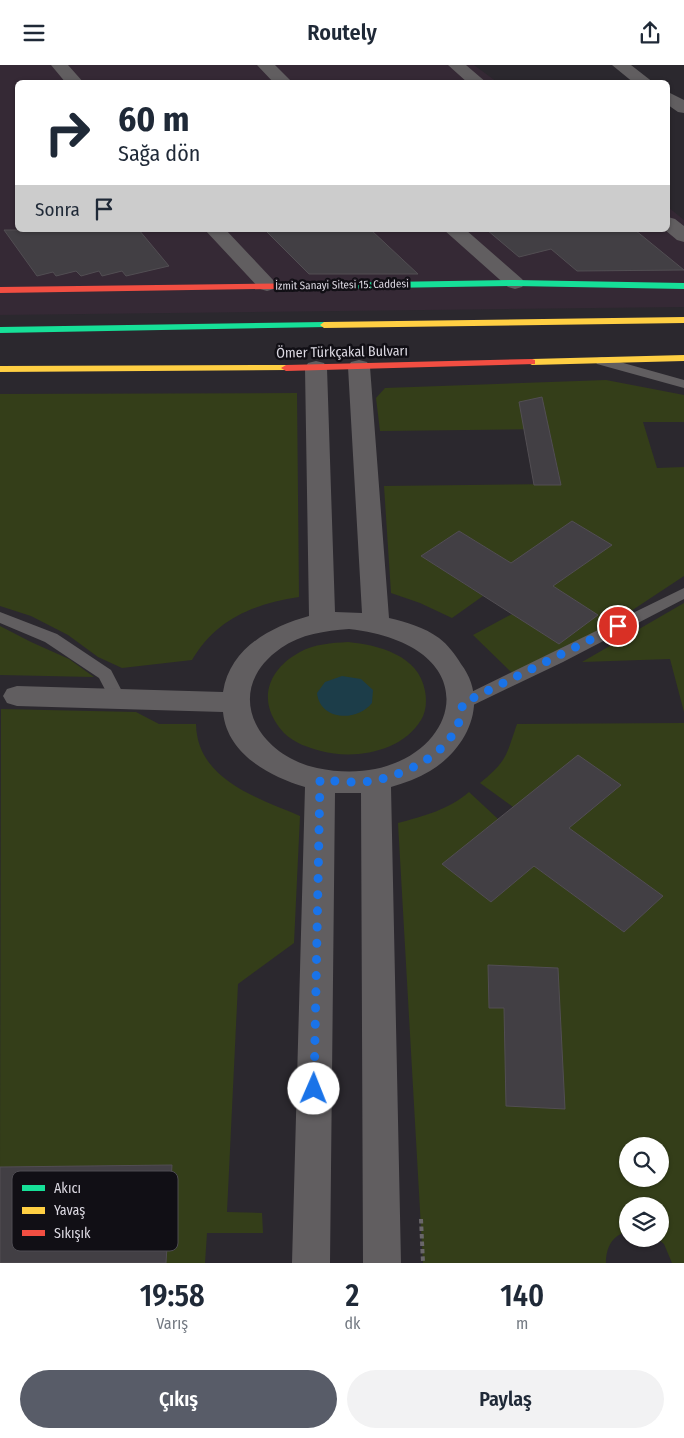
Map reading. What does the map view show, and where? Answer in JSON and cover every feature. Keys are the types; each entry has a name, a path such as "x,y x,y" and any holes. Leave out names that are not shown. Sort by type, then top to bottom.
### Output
{"main road":[{"name":"İzmit Sanayi Sitesi 15. Caddesi","path":"0,290 515,283 684,286"},
{"name":"Ömer Türkçakal Bulvarı","path":"0,330 684,320"},
{"name":"Ömer Türkçakal Bulvarı","path":"0,369 316,368 684,358"}],"street":[{"path":"59,65 73,80"},
{"path":"265,65 282,80"},
{"path":"456,65 475,80"},
{"path":"620,65 642,80"},
{"path":"670,98 684,108"},
{"path":"670,225 684,236"},
{"path":"217,232 267,285"},
{"path":"456,232 515,283"},
{"path":"359,367 376,623"},
{"path":"316,368 322,622"},
{"path":"349,620 376,623 410,633 438,652 456,676 463,703 456,729 438,752 411,769 376,780 348,782 320,780 292,772 268,759 250,742 238,722 234,702 238,680 250,659 270,643 294,630 322,622 349,620"},
{"path":"17,697 234,702"},
{"path":"311,1263 320,780"},
{"path":"376,780 382,1263"}],"lane":[{"path":"600,360 684,384"},
{"path":"463,703 557,658 684,593"},
{"path":"0,617 51,638 105,674 118,699"}],"path":[{"path":"421,1219 424,1263"}],"shaded area":[{"path":"0,65 474,65 494,80 15,80 15,232 670,232 670,209 684,220 684,307 0,315"}],"green space":[{"path":"606,380 684,395 684,422 643,422 657,468 684,467 684,576 569,652 520,676 510,671 473,635 512,614 559,644 598,615 553,586 611,545 511,563 459,531 421,556 483,596 452,618 420,603 391,593 384,486 561,484 549,429 380,431 376,398 385,388"},
{"path":"297,393 299,597 266,604 237,616 212,634 192,660 122,668 98,657 68,635 31,616 0,606 0,394"},
{"path":"684,603 684,712 670,659 582,662"},
{"path":"0,626 69,659 94,677 0,675"},
{"path":"348,642 384,649 406,660 415,669 425,691 426,706 423,717 413,731 402,740 376,751 362,754 334,754 316,750 292,740 284,733 270,711 268,700 272,678 288,660 305,649 323,644"},
{"path":"1,709 136,712 159,724 196,724 199,743 207,759 218,773 249,794 300,816 294,943 238,984 227,1212 262,1213 263,1233 207,1233 205,1263 166,1263 167,1251 178,1251 178,1171 172,1171 172,1165 0,1167"},
{"path":"684,723 684,1263 672,1263 665,1247 669,1247 669,1197 619,1197 619,1235 609,1247 606,1263 423,1263 398,823 444,808 469,792 498,819 443,864 491,902 534,866 624,932 663,896 569,828 621,785 513,807 480,783 501,763 517,724"}],"water":[{"path":"342,676 361,679 373,690 372,703 358,713 349,716 340,716 325,709 317,693 325,682"}],"building":[{"path":"4,230 15,230 15,232 141,232 169,266 126,276 122,271 102,276 99,271 81,276 76,271 56,276 53,272 37,276"},
{"path":"267,232 373,232 418,274 309,274"},
{"path":"489,232 637,232 684,270 577,271 551,249 519,257"},
{"path":"542,397 561,485 534,485 519,402"},
{"path":"572,521 612,545 553,586 598,615 559,644 421,556 459,531 511,563"},
{"path":"578,755 621,785 569,828 663,896 624,932 534,866 491,902 442,864"},
{"path":"488,965 558,968 565,1109 506,1106 504,1008 489,1008"},
{"path":"172,1165 172,1171 12,1171 12,1251 167,1251 166,1263 0,1263 0,1167"}],"traffic: fast":[{"path":"325,286 515,283 684,286"},
{"path":"0,330 324,325"}],"traffic: slow":[{"path":"324,325 684,320"},
{"path":"532,362 684,358"},
{"path":"0,369 286,368"}],"traffic: jam":[{"path":"0,290 325,286"},
{"path":"286,368 532,362"}],"route":[{"path":"314,1089 320,780 348,782 376,780 411,769 438,752 456,729 463,703 557,658 618,626"}]}
